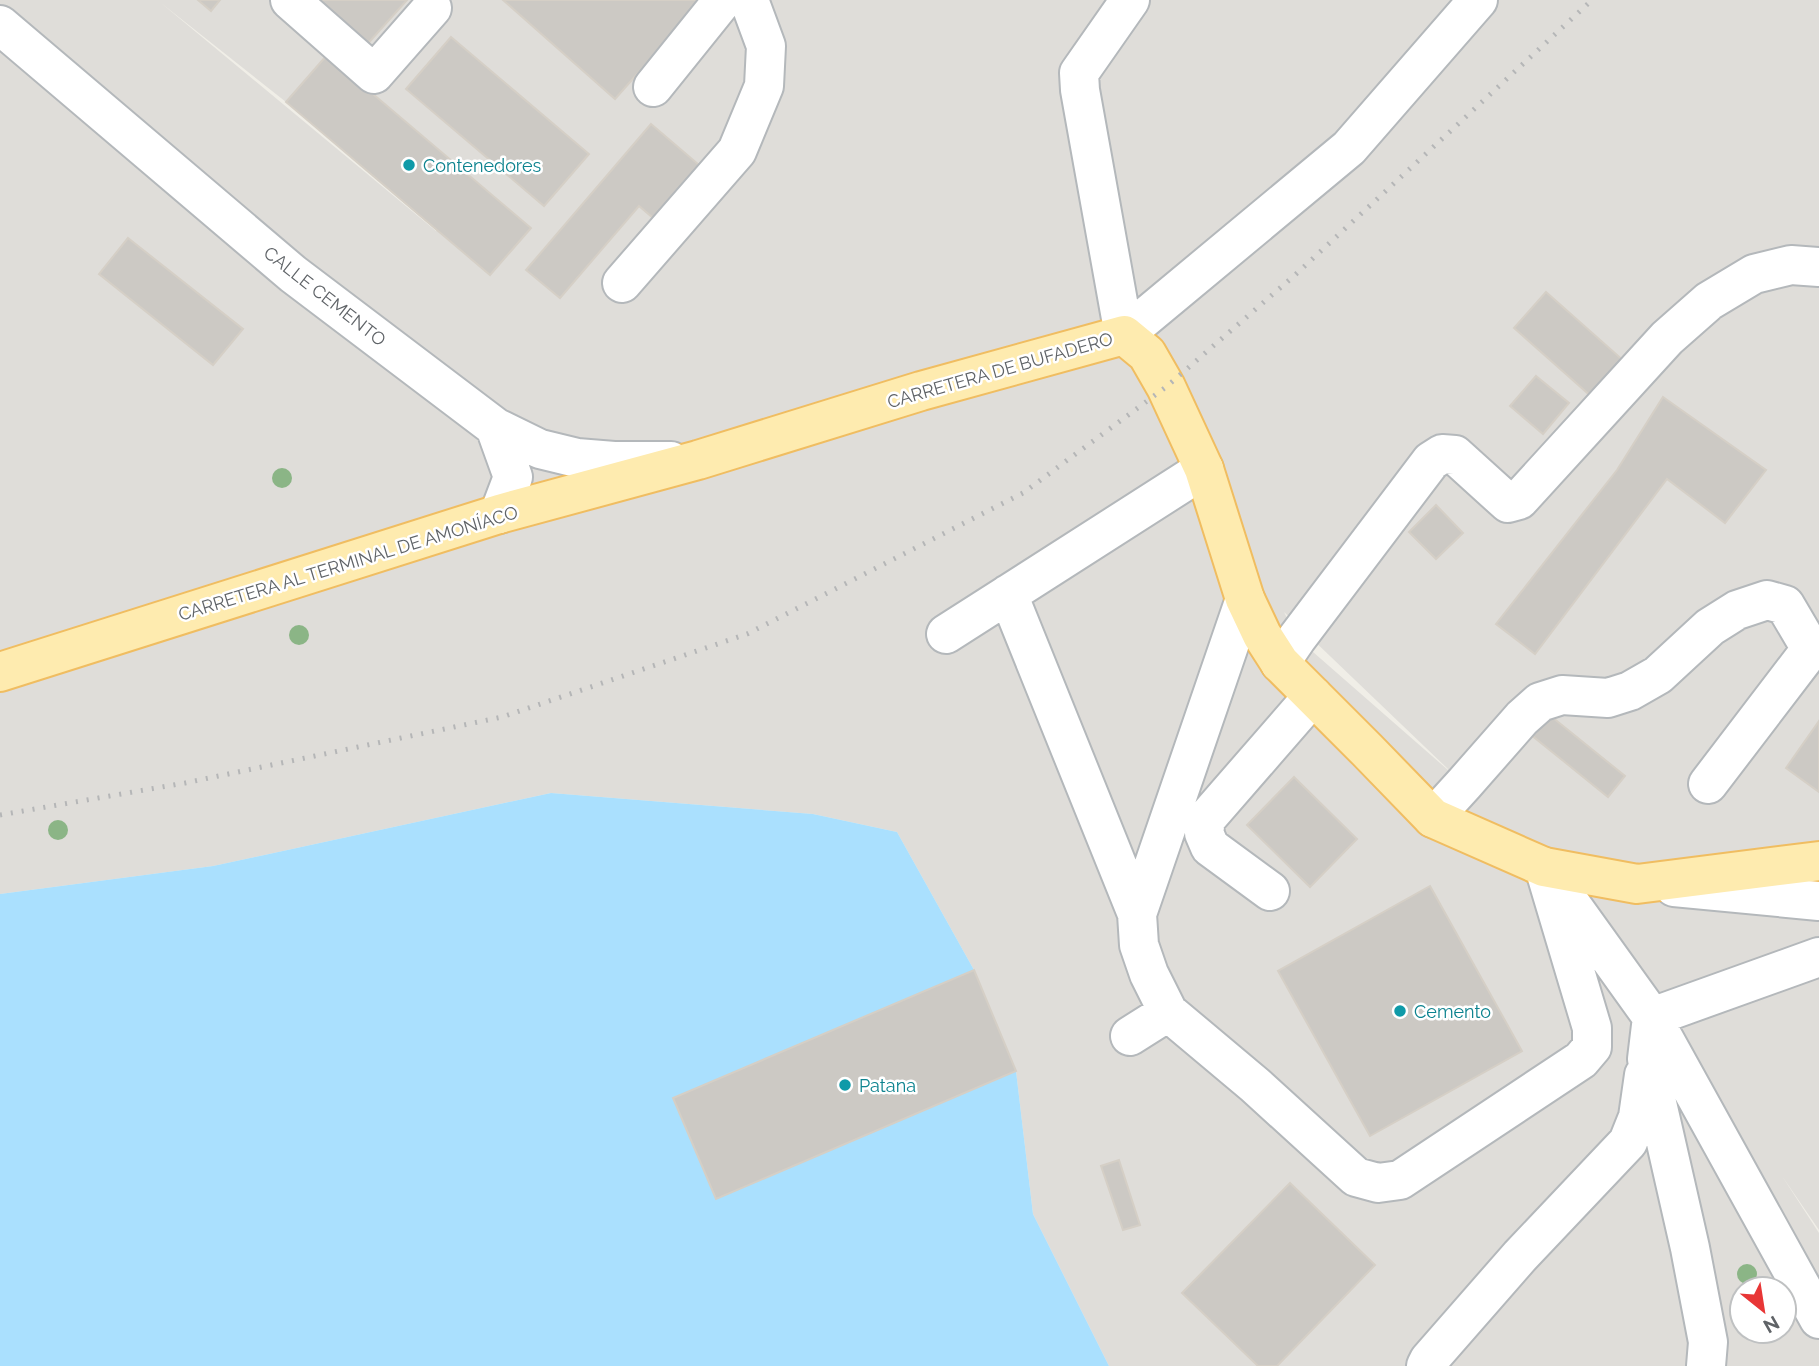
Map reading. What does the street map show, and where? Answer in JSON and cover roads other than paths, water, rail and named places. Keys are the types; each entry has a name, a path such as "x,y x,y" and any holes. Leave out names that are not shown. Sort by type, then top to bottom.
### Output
{"main road":[{"name":"CARRETERA DE BUFADERO","path":"698,460 920,391 1124,335 1147,354 1166,387 1204,469 1245,599 1262,635 1280,663 1433,818 1544,867 1637,884 1819,861"},
{"name":"CARRETERA AL TERMINAL DE AMONÍACO","path":"0,672 499,514 698,460"}],"street":[{"path":"290,0 374,74 432,8"},
{"path":"653,88 723,0"},
{"path":"622,283 737,151 764,86 766,46 749,0"},
{"path":"1130,0 1080,73 1080,90 1124,335 1349,148 1478,0"},
{"name":"CALLE CEMENTO","path":"0,25 293,274 495,427 540,449 577,458 614,461 698,460"},
{"path":"1280,663 1304,627 1432,461 1442,454 1455,455 1508,503 1519,500 1667,338 1709,301 1754,274 1791,265 1819,267"},
{"path":"495,427 513,477 499,514"},
{"path":"946,634 1204,469"},
{"path":"1008,594 1137,914 1139,945 1149,974 1168,1012 1255,1085 1356,1177 1378,1183 1400,1180 1581,1060 1592,1047 1592,1028 1544,867"},
{"path":"1137,914 1245,599"},
{"path":"1433,818 1522,718 1540,702 1562,695 1608,698 1630,691 1658,675 1710,626 1737,610 1767,600 1785,605 1811,649 1708,784"},
{"path":"1270,891 1210,847 1204,833 1206,819 1313,696"},
{"path":"1544,867 1652,1017 1819,1319"},
{"path":"1637,884 1819,901"},
{"path":"1652,1017 1819,957"},
{"path":"1130,1036 1168,1012"},
{"path":"1426,1366 1520,1256 1628,1142 1638,1117 1652,1017"},
{"path":"1647,1059 1690,1248 1708,1342 1706,1366"}],"water":[{"path":"551,793 813,814 897,832 974,970 1016,1071 1033,1214 1109,1366 0,1366 0,894 213,866"}],"railway":[{"path":"0,815 185,783 502,717 747,634 1023,493 1166,387 1295,275 1592,0"}],"place":[{"name":"Contenedores","path":"409,165"},
{"name":"Cemento","path":"1400,1011"},
{"name":"Patana","path":"845,1085"}]}
